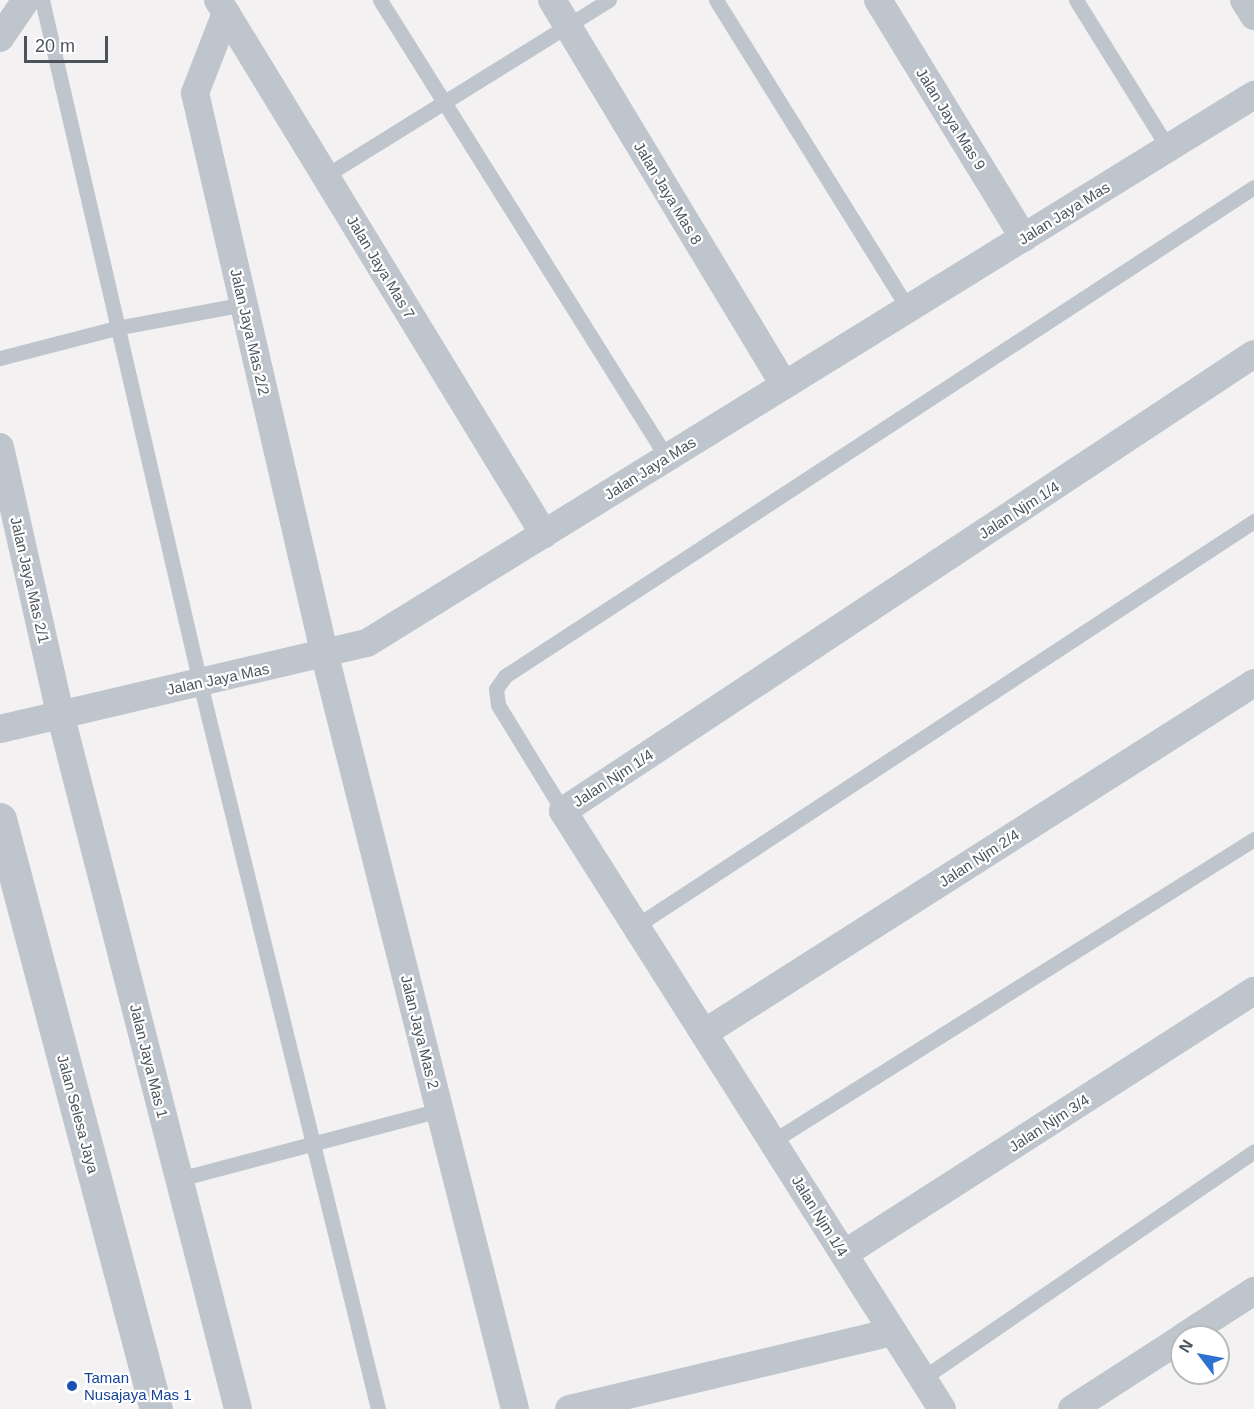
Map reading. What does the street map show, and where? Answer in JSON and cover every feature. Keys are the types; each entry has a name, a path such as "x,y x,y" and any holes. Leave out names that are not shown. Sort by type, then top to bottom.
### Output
{"street":[{"path":"0,38 26,0"},
{"name":"Jalan Jaya Mas 8","path":"552,0 784,385"},
{"name":"Jalan Jaya Mas 9","path":"878,0 1024,238"},
{"path":"1244,0 1254,16"},
{"name":"Jalan Jaya Mas 7","path":"222,6 544,534"},
{"name":"Jalan Jaya Mas 2/2","path":"222,6 195,93 325,656"},
{"name":"Jalan Jaya Mas","path":"0,729 60,713 325,656 367,643 1254,95"},
{"name":"Jalan Njm 1/4","path":"942,1409 563,811 1254,354"},
{"name":"Jalan Jaya Mas 2/1","path":"0,447 60,713"},
{"name":"Jalan Jaya Mas 2","path":"325,656 515,1409"},
{"name":"Jalan Njm 2/4","path":"704,1033 1254,683"},
{"name":"Jalan Jaya Mas 1","path":"60,713 238,1409"},
{"name":"Jalan Selesa Jaya","path":"0,819 156,1409"},
{"name":"Jalan Njm 3/4","path":"844,1254 1254,991"},
{"path":"1202,1325 1254,1291"},
{"path":"569,1409 893,1332"},
{"path":"1072,1409 1170,1345"}],"lane":[{"path":"42,0 116,328 200,683 378,1409"},
{"path":"380,0 667,458"},
{"path":"325,176 609,0"},
{"path":"716,0 908,309"},
{"path":"1076,0 1168,148"},
{"path":"563,811 498,705 496,689 505,676 1254,187"},
{"path":"0,358 116,328 244,304"},
{"path":"636,926 1254,521"},
{"path":"773,1141 1254,839"},
{"path":"179,1179 440,1110"},
{"path":"923,1378 1254,1151"}],"place":[{"name":"Taman Nusajaya Mas 1","path":"72,1386"}]}
